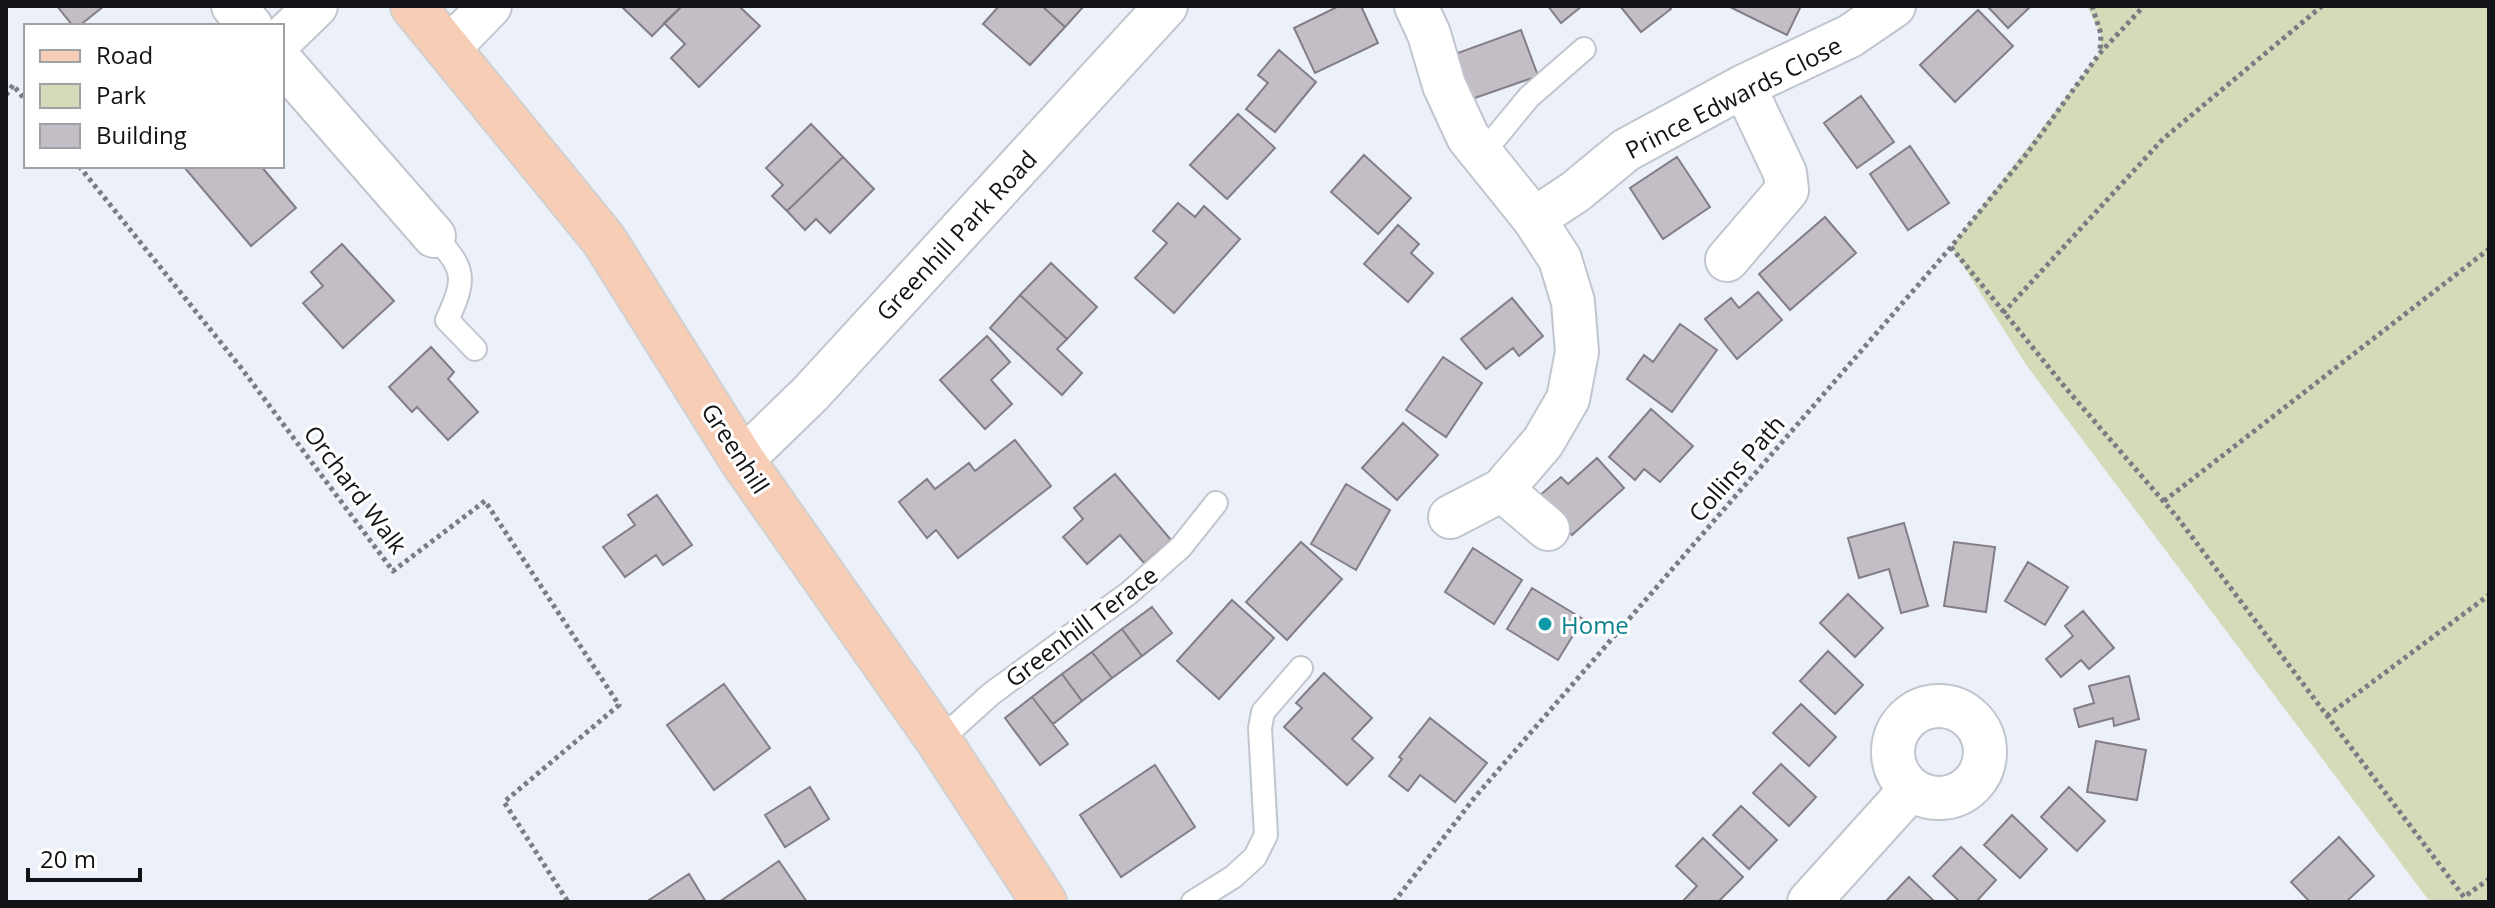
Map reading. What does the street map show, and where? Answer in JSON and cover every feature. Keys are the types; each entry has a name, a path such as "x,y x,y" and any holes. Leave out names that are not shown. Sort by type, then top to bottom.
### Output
{"main road":[{"name":"Greenhill","path":"413,6 604,240 742,460 939,741 1044,902"}],"street":[{"path":"233,6 249,24"},
{"path":"284,37 316,6"},
{"path":"449,48 490,6"},
{"name":"Greenhill Park Road","path":"742,460 811,393 1166,6"},
{"path":"1416,6 1429,34 1444,85 1468,137 1534,219 1560,259 1573,302 1577,352 1568,399 1543,442 1502,490 1450,517"},
{"name":"Prince Edwards Close","path":"1534,219 1575,192 1626,150 1744,86 1850,36 1894,6"},
{"path":"284,64 434,236"},
{"path":"1727,260 1787,190 1785,173 1744,86"},
{"path":"1502,490 1548,529"},
{"path":"1809,902 1911,789"}],"lane":[{"path":"1482,154 1529,97 1584,49"},
{"path":"434,236 455,258 460,273 459,294 447,320 475,349"},
{"name":"Greenhill Terace","path":"939,741 991,694 1129,593 1181,547 1216,503"},
{"path":"1193,902 1233,877 1255,857 1266,835 1260,728 1263,712 1301,668"}],"path":[{"path":"2092,6 2101,34 2100,53"},
{"name":"Collins Path","path":"1394,902 1475,797 1951,247 2028,152 2100,53 2144,6"},
{"path":"2003,313 2163,139 2322,6"},
{"path":"6,95 13,85 24,99"},
{"name":"Orchard Walk","path":"81,168 242,369 393,571 485,501 494,514 619,705 504,802 568,902"},
{"path":"1951,247 2003,313 2164,501 2464,897 2489,879"},
{"path":"2164,501 2489,249"},
{"path":"2327,716 2489,595"}],"green space":[{"path":"2087,6 2489,6 2489,902 2430,902 2027,366 1951,247 2100,53 2101,34"}],"building":[{"path":"57,6 104,6 82,24 71,24"},
{"path":"621,6 682,6 652,36"},
{"path":"682,6 739,6 760,26 699,87 671,58 685,44 664,23"},
{"path":"999,6 1042,6 1065,27 1030,65 983,24"},
{"path":"1042,6 1084,6 1065,27"},
{"path":"1339,6 1361,6 1378,43 1315,73 1294,28"},
{"path":"1548,6 1582,6 1561,23"},
{"path":"1620,6 1668,6 1671,9 1641,32"},
{"path":"1728,6 1801,6 1787,35"},
{"path":"1987,6 2031,6 2008,28"},
{"path":"1978,10 2013,46 1955,102 1920,65"},
{"path":"1521,30 1538,76 1472,99 1455,54"},
{"path":"1279,50 1316,82 1275,132 1246,109 1268,83 1258,75"},
{"path":"1861,96 1894,142 1857,168 1824,123"},
{"path":"1238,114 1275,148 1227,199 1190,165"},
{"path":"811,124 843,157 787,211 772,196 783,185 766,168"},
{"path":"1910,146 1949,203 1908,230 1870,174"},
{"path":"1364,155 1411,198 1378,234 1331,192"},
{"path":"843,157 874,189 830,233 816,219 805,230 787,211"},
{"path":"1677,157 1710,207 1663,239 1630,188"},
{"path":"185,168 263,168 296,208 251,246"},
{"path":"1178,203 1195,217 1204,206 1240,239 1174,313 1135,278 1167,243 1153,231"},
{"path":"1825,217 1856,253 1790,310 1759,274"},
{"path":"1398,225 1419,244 1411,253 1433,273 1408,302 1364,264"},
{"path":"342,244 394,301 343,348 303,303 323,286 311,272"},
{"path":"1051,263 1097,307 1067,339 1020,295"},
{"path":"1758,292 1782,320 1737,359 1705,319 1731,298 1739,308"},
{"path":"1020,295 1067,339 1057,349 1082,373 1062,395 990,328"},
{"path":"1512,298 1543,336 1519,356 1513,348 1486,369 1461,339"},
{"path":"1680,324 1717,350 1672,412 1627,379 1644,355 1653,362"},
{"path":"987,336 1010,362 991,380 1012,404 985,429 940,380"},
{"path":"431,347 454,372 448,379 478,412 448,440 417,407 412,412 389,387"},
{"path":"1443,357 1482,383 1446,437 1406,410"},
{"path":"1651,409 1693,446 1660,482 1644,469 1635,480 1609,457"},
{"path":"1403,423 1438,455 1397,500 1362,468"},
{"path":"1015,440 1051,486 958,558 936,530 927,538 899,502 927,479 935,489 969,463 975,471"},
{"path":"1597,458 1624,488 1572,535 1538,497 1561,477 1568,484"},
{"path":"1115,474 1171,540 1144,563 1120,535 1087,564 1063,537 1083,519 1074,508"},
{"path":"1346,484 1390,510 1356,570 1311,544"},
{"path":"657,495 692,545 663,565 656,555 625,577 603,547 635,525 628,515"},
{"path":"1904,523 1928,606 1901,613 1889,569 1859,578 1848,538"},
{"path":"1301,542 1342,579 1287,640 1246,602"},
{"path":"1954,542 1995,547 1986,612 1944,606"},
{"path":"1473,548 1522,580 1494,624 1445,592"},
{"path":"2028,562 2068,587 2045,625 2005,601"},
{"name":"Home","path":"1532,588 1583,619 1558,660 1507,629"},
{"path":"1848,594 1883,628 1855,657 1820,623"},
{"path":"1232,600 1274,638 1219,699 1177,661"},
{"path":"1152,607 1172,633 1142,656 1122,629"},
{"path":"2083,611 2114,648 2089,669 2081,660 2061,677 2046,659 2073,636 2065,626"},
{"path":"1122,629 1142,656 1112,678 1092,652"},
{"path":"1828,651 1863,685 1835,714 1800,681"},
{"path":"1092,652 1112,678 1082,701 1062,674"},
{"path":"1324,673 1372,718 1352,739 1373,758 1347,785 1284,727 1302,708 1296,703"},
{"path":"1062,674 1082,701 1053,724 1032,697"},
{"path":"2129,676 2139,719 2114,726 2113,718 2079,727 2074,709 2094,703 2089,686"},
{"path":"724,684 770,748 714,790 667,725"},
{"path":"1032,697 1068,744 1040,765 1005,718"},
{"path":"1801,704 1836,737 1809,766 1773,733"},
{"path":"1430,718 1487,763 1455,802 1420,775 1408,791 1389,776 1402,759 1399,757"},
{"path":"2096,741 2146,750 2137,800 2087,792"},
{"path":"1781,764 1816,797 1789,826 1753,793"},
{"path":"1155,765 1195,827 1121,877 1080,815"},
{"path":"810,787 829,819 785,847 765,815"},
{"path":"2069,787 2105,821 2077,851 2041,817"},
{"path":"1741,806 1777,840 1749,869 1713,835"},
{"path":"2012,815 2047,849 2020,878 1984,845"},
{"path":"2339,837 2374,876 2346,902 2310,902 2291,882"},
{"path":"1703,838 1743,877 1718,902 1682,902 1697,886 1676,866"},
{"path":"1961,847 1996,880 1976,902 1960,902 1933,876"},
{"path":"779,861 807,902 719,902"},
{"path":"689,874 706,902 646,902"},
{"path":"1909,877 1935,902 1885,902"}],"place":[{"name":"Home","path":"1545,624"}]}
